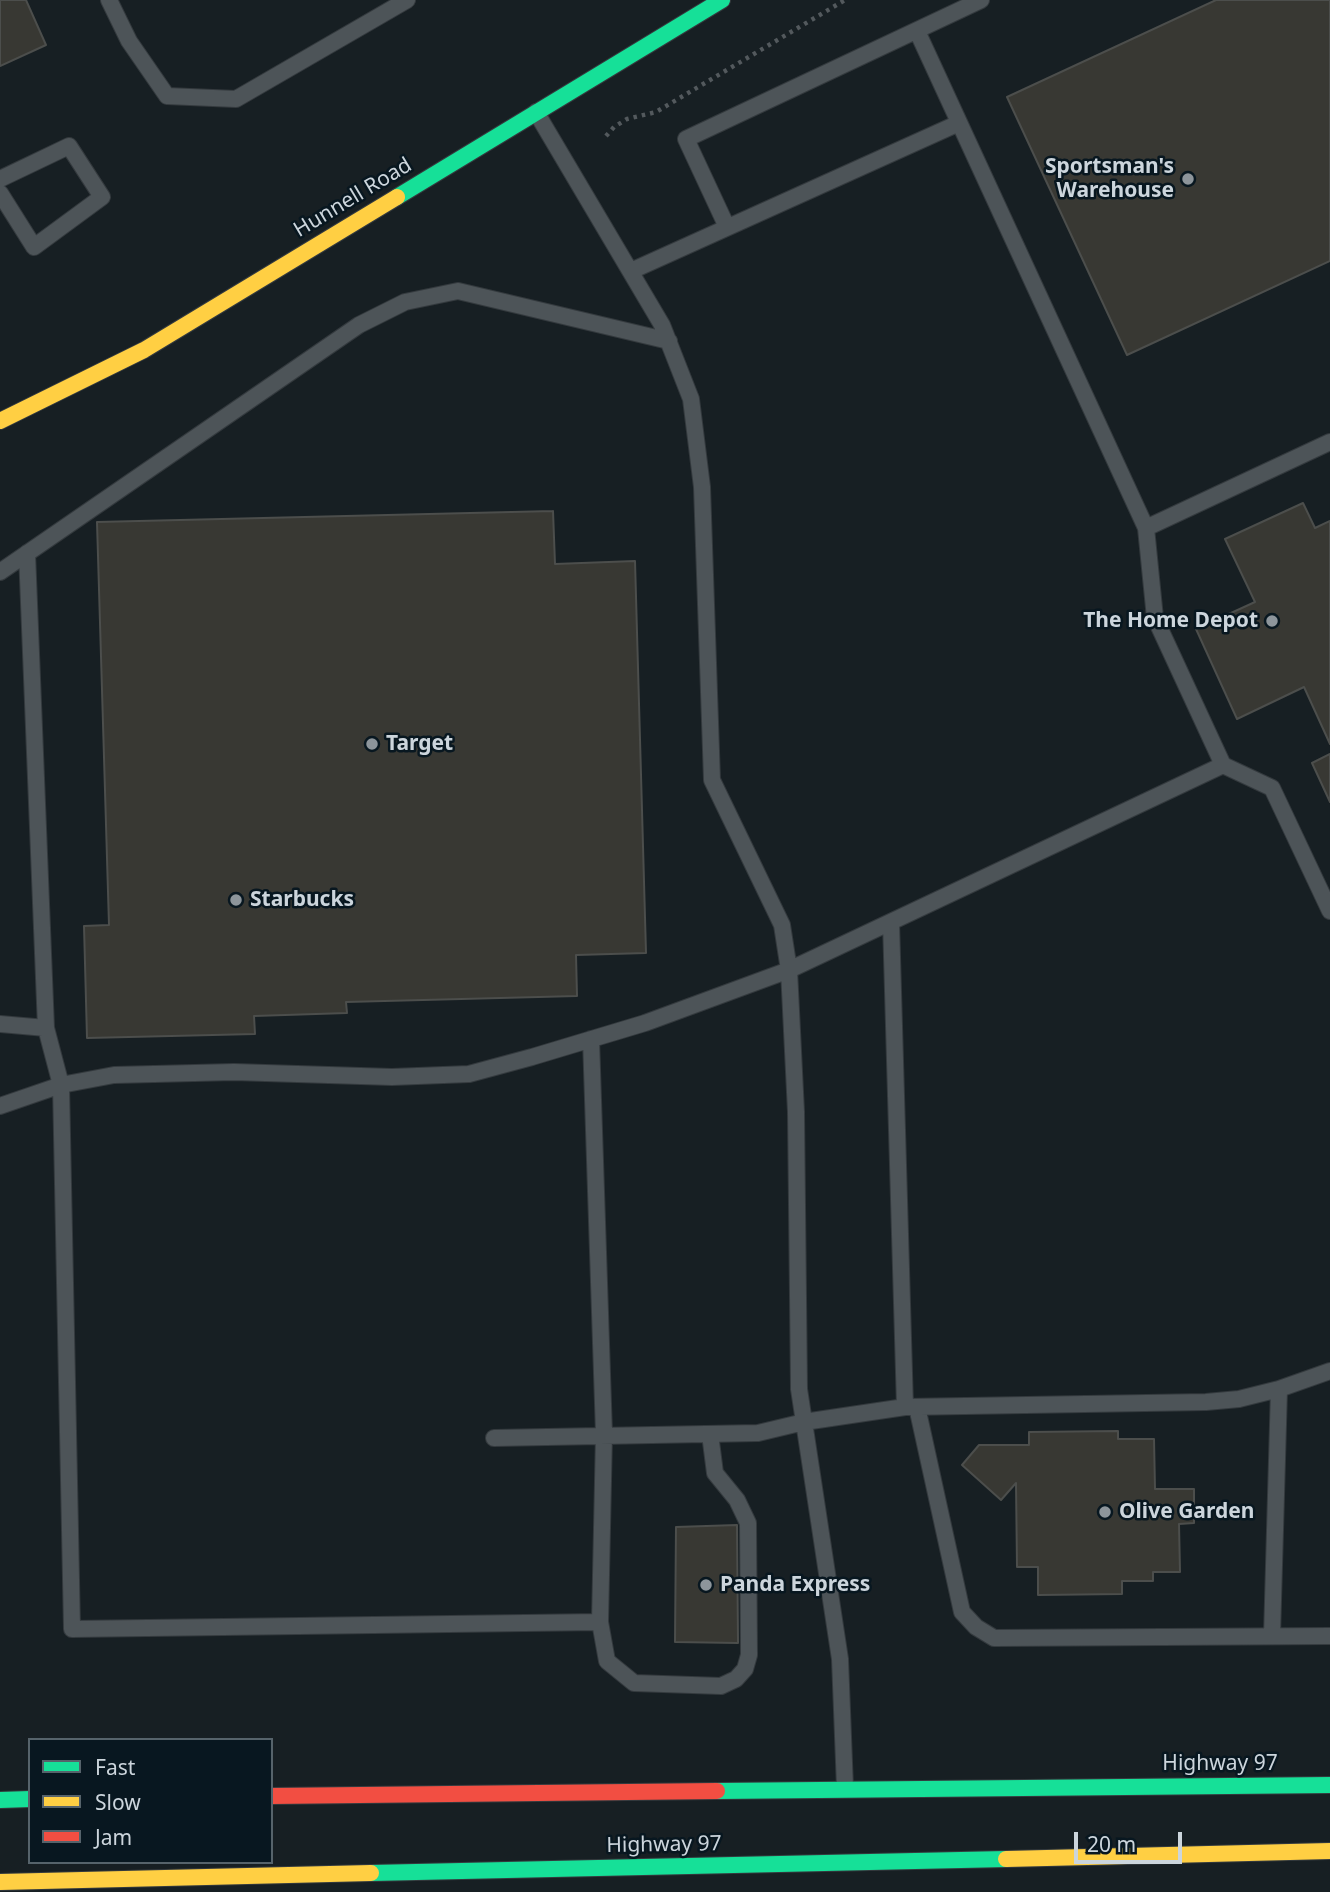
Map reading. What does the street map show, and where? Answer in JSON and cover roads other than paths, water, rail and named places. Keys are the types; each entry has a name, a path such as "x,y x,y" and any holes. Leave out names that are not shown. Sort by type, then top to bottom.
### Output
{"main road":[{"name":"Hunnell Road","path":"1,419 144,350 722,0"},
{"name":"Highway 97","path":"273,1796 1330,1785"},
{"path":"0,1800 28,1799"},
{"name":"Highway 97","path":"0,1882 1330,1851"}],"lane":[{"path":"109,0 129,41 167,96 236,99 407,0"},
{"path":"727,227 686,139 981,0"},
{"path":"917,31 1146,528 1156,618 1223,765 1272,788 1330,911"},
{"path":"536,112 631,271 669,341 691,399 702,487 712,780 782,925 789,970 796,1112 799,1389 840,1659 845,1788"},
{"path":"631,271 959,123"},
{"path":"0,179 69,146 102,197 34,247 0,194"},
{"path":"0,572 359,325 405,302 458,291 669,341"},
{"path":"1146,528 1330,442"},
{"path":"27,553 46,1028 61,1085 72,1629 600,1622"},
{"path":"0,1106 61,1085 114,1075 234,1072 391,1077 469,1074 591,1039 789,970 1223,765"},
{"path":"891,922 911,1407 962,1612 976,1628 994,1638 1330,1636"},
{"path":"0,1024 46,1028"},
{"path":"591,1039 604,1434 600,1622 607,1661 634,1683 720,1686 736,1679 745,1669 749,1655 748,1523 737,1500 721,1485 715,1473 710,1434"},
{"path":"494,1438 758,1433 804,1422 911,1407 1206,1402 1239,1399 1279,1390 1330,1371"},
{"path":"1272,1636 1279,1390"}],"place":[{"name":"Sportsman's Warehouse","path":"1188,179"},
{"name":"The Home Depot","path":"1272,621"},
{"name":"Target","path":"372,744"},
{"name":"Starbucks","path":"236,900"},
{"name":"Olive Garden","path":"1105,1512"},
{"name":"Panda Express","path":"706,1585"}]}
